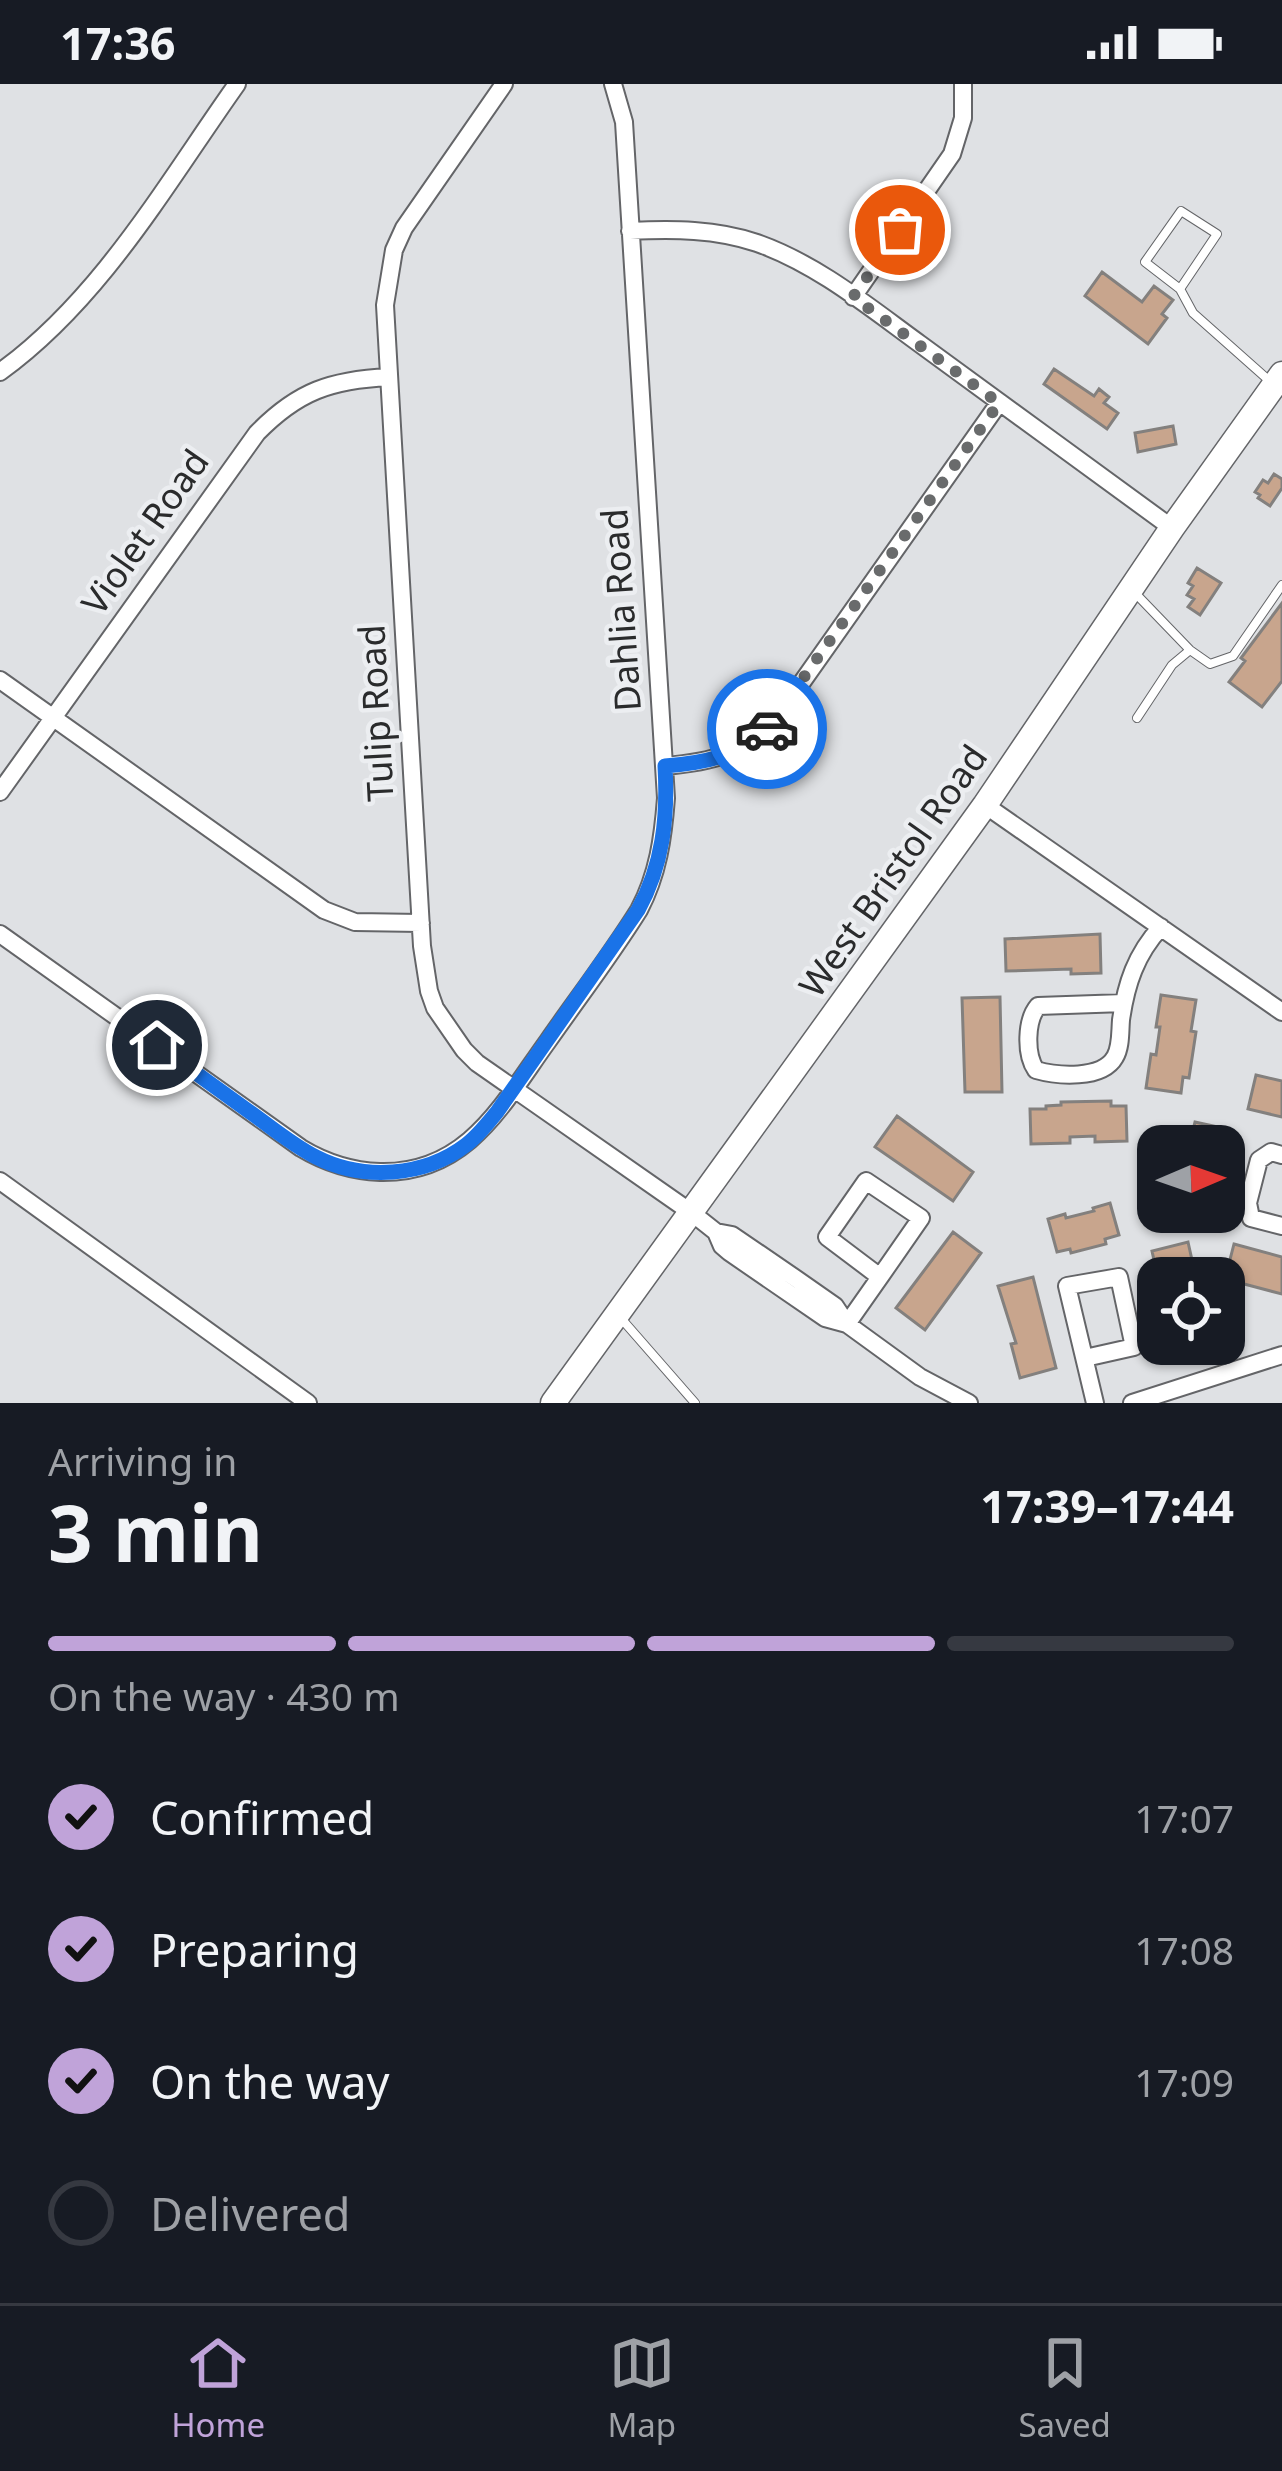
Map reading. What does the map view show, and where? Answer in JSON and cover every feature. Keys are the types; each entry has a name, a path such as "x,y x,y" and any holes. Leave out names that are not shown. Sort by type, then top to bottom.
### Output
{"main road":[{"name":"West Bristol Road","path":"553,1403 985,805 1278,379"}],"street":[{"path":"0,372 40,341 97,279 237,84"},
{"name":"Tulip Road","path":"504,84 411,216 394,250 385,305 421,923 435,1008 464,1050 514,1090 716,1232 732,1235 795,1277 920,1377 969,1403"},
{"name":"Dahlia Road","path":"0,934 301,1148 331,1164 394,1172 432,1164 466,1146 514,1090 626,932 650,889 663,842 667,798 624,122 613,84"},
{"path":"853,297 948,162 963,118 963,84"},
{"path":"630,231 695,230 752,241 799,261 1172,528"},
{"name":"Violet Road","path":"0,791 248,444 277,412 327,385 389,377"},
{"path":"665,766 738,751 776,719 999,403"},
{"path":"0,680 324,910 355,922 421,923"},
{"path":"985,805 1282,1012"},
{"path":"1124,1004 1038,1006 1030,1018 1030,1062 1036,1070 1056,1074 1103,1069 1117,1054 1133,967 1161,927"},
{"path":"1282,1155 1271,1152 1259,1160 1248,1203 1250,1218 1282,1226"},
{"path":"0,1181 308,1403"},
{"path":"848,1324 880,1277 920,1218 866,1181 827,1237 880,1277"},
{"path":"1085,1358 1134,1347 1119,1277 1067,1286 1095,1403"},
{"path":"1132,1403 1282,1355"}],"lane":[{"path":"1180,289 1216,234 1181,211 1145,262 1180,289 1193,313 1278,379"},
{"path":"1131,589 1190,650 1210,664 1233,656 1282,585"},
{"path":"1137,718 1172,664 1190,650"},
{"path":"618,1315 695,1403"}],"building":[{"path":"1102,272 1142,302 1154,286 1173,300 1162,314 1167,318 1148,344 1085,296"},
{"path":"1054,369 1094,396 1099,389 1109,397 1104,403 1118,413 1107,429 1044,384"},
{"path":"1173,426 1176,444 1138,452 1135,433"},
{"path":"1274,474 1282,479 1282,488 1270,506 1255,492"},
{"path":"1197,568 1221,583 1200,615 1188,607 1194,599 1187,595"},
{"path":"1282,603 1282,681 1262,707 1229,682"},
{"path":"1100,934 1101,973 1006,971 1005,939"},
{"path":"1161,995 1196,1000 1189,1078 1183,1077 1181,1093 1146,1088 1151,1054 1156,1055"},
{"path":"1000,997 1002,1092 965,1092 962,998"},
{"path":"1256,1075 1282,1081 1282,1117 1248,1109"},
{"path":"1111,1101 1111,1106 1126,1106 1127,1141 1095,1142 1095,1136 1070,1137 1070,1143 1031,1144 1030,1109 1061,1102"},
{"path":"897,1116 973,1172 953,1201 875,1147"},
{"path":"1110,1203 1119,1235 1105,1239 1106,1244 1057,1252 1048,1219 1094,1211"},
{"path":"953,1232 981,1253 925,1330 896,1308"},
{"path":"1188,1242 1191,1257 1153,1257 1152,1251"},
{"path":"1234,1244 1282,1257 1282,1294 1245,1284 1245,1257 1231,1257"},
{"path":"1033,1277 1056,1368 1020,1378 1011,1344 1016,1343 998,1286"}],"way so far":[{"path":"767,729 999,403 853,297 900,230"}],"route":[{"path":"157,1045 301,1148 331,1164 394,1172 417,1169 451,1155 479,1134 497,1112 626,932 650,889 663,842 665,766 722,757 767,729"}]}
